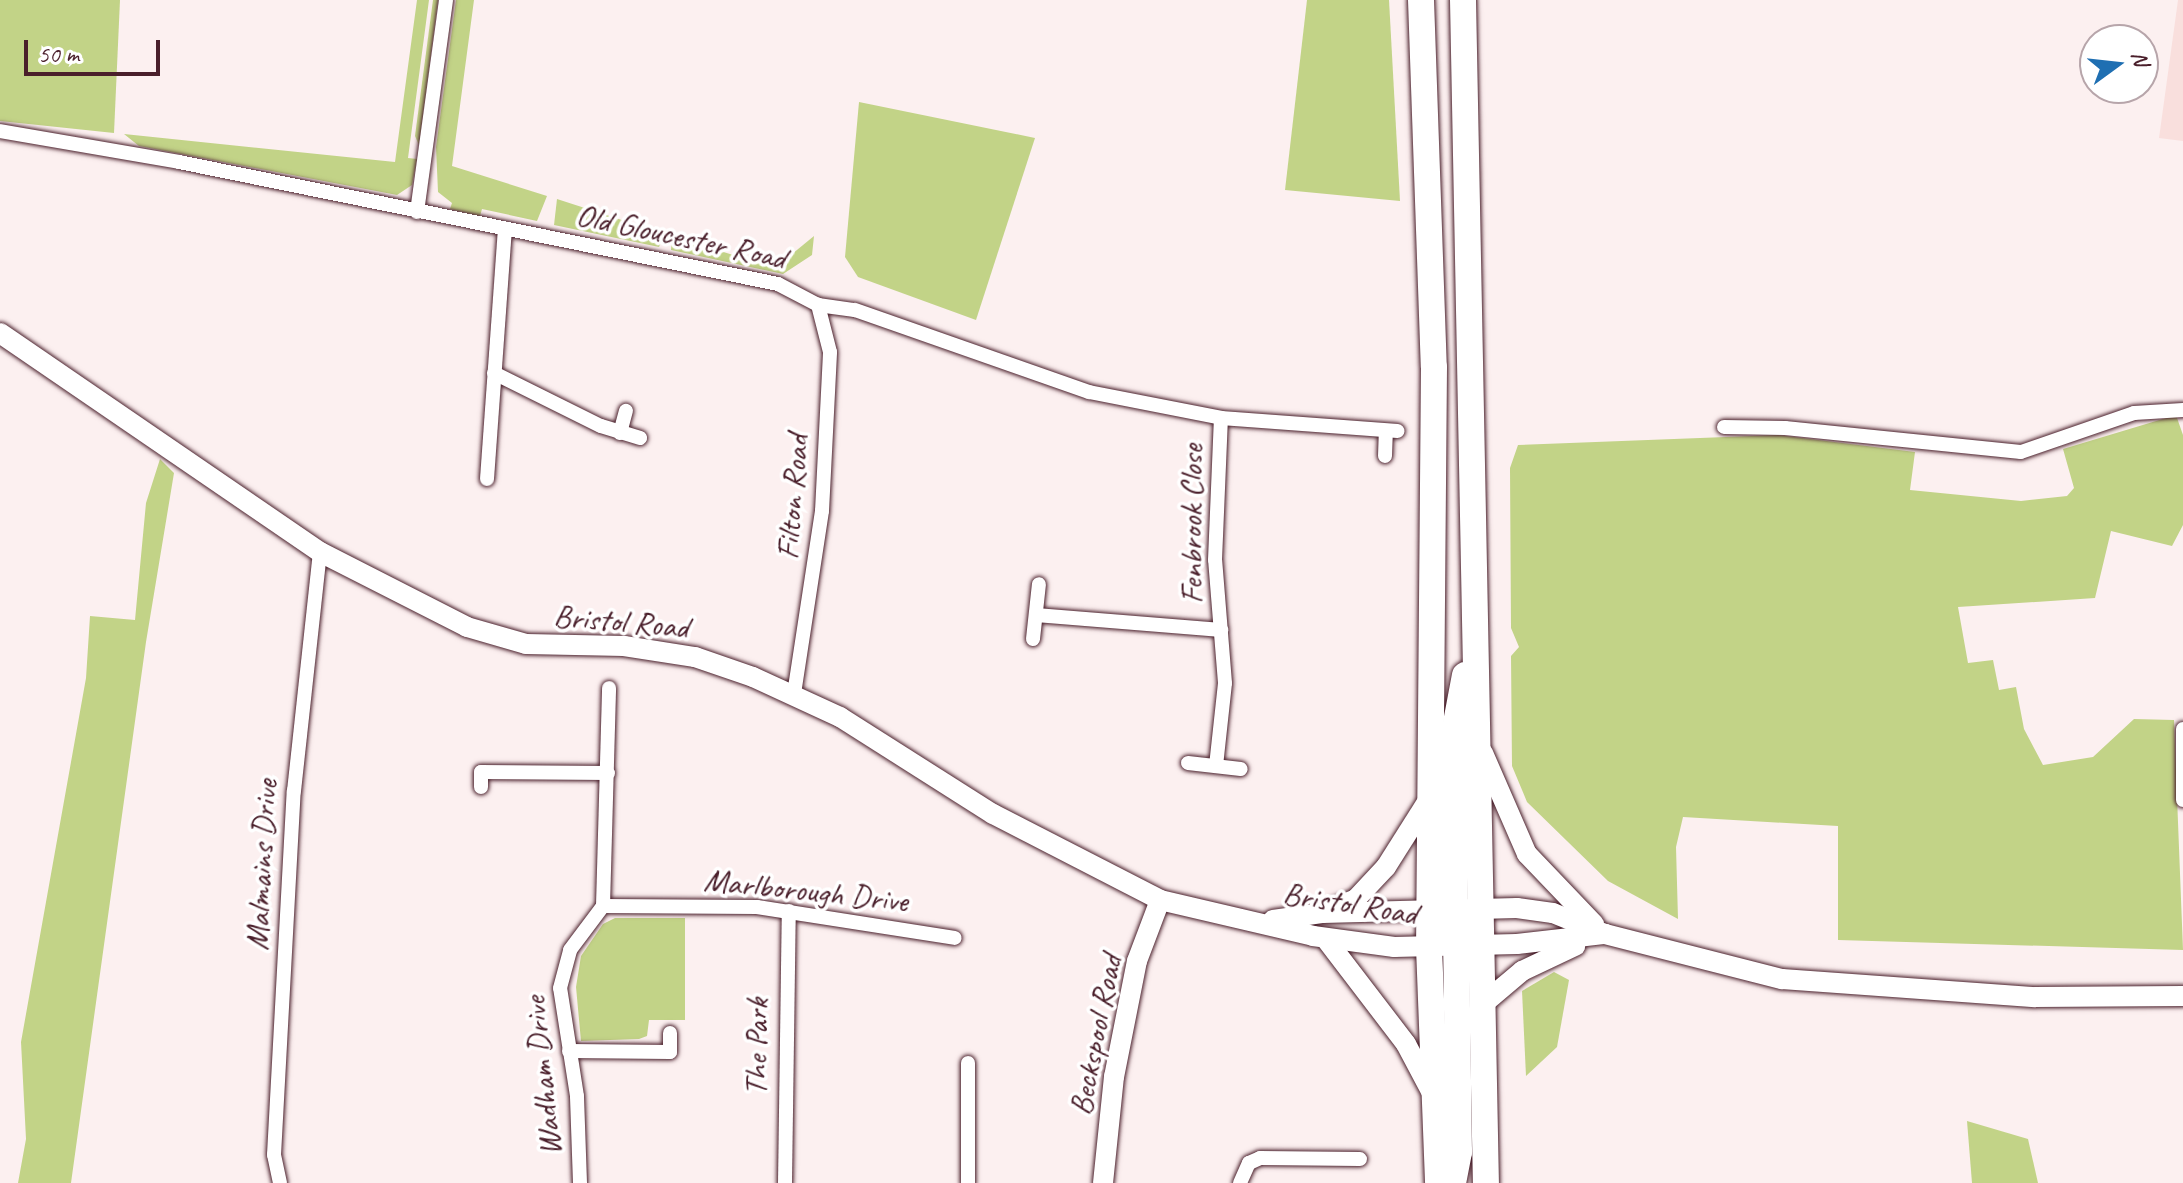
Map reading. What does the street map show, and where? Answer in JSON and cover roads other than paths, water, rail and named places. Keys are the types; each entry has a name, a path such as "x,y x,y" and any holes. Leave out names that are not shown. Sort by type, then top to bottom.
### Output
{"highway":[{"path":"1421,0 1435,458 1429,799 1442,911"},
{"path":"1453,1183 1459,1152 1469,945 1481,909 1463,0"},
{"path":"1438,1183 1429,947 1442,911 1453,739 1475,621"},
{"path":"1469,945 1483,1004 1486,1183"}],"main road":[{"name":"Bristol Road","path":"0,333 320,552 482,631 526,644 624,646 695,657 794,694 993,814 1160,900 1262,921 1325,938 1429,947 1605,934"},
{"path":"1477,738 1504,811 1527,854 1605,934"},
{"path":"1322,913 1365,893 1429,799"},
{"name":"Beckspool Road","path":"1103,1183 1137,961 1160,900"},
{"path":"1322,913 1481,909 1553,913 1605,934 1792,980 2035,997 2183,996"},
{"name":"Bristol Road","path":"1262,921 1322,913"},
{"path":"1483,1004 1532,965 1605,934"},
{"path":"1325,938 1406,1044 1433,1095"}],"street":[{"path":"417,212 446,0"},
{"name":"Old Gloucester Road","path":"0,131 179,162 778,284 818,305 855,310 1089,392 1221,418 1392,431 1385,456"},
{"path":"487,479 505,229"},
{"name":"Filton Road","path":"794,694 822,511 830,352 818,305"},
{"path":"494,373 620,433 640,438"},
{"path":"1724,427 1785,428 2021,452 2134,413 2183,410"},
{"path":"620,433 626,411"},
{"name":"Fenbrook Close","path":"1216,766 1225,683 1215,560 1221,418"},
{"name":"Malmains Drive","path":"280,1183 274,1155 293,807 320,552"},
{"path":"1033,639 1039,584"},
{"name":"Fenbrook Close","path":"1036,615 1221,630"},
{"path":"603,906 609,688"},
{"path":"2183,729 2183,800"},
{"path":"1188,763 1241,769"},
{"path":"481,787 481,772 608,773"},
{"name":"Marlborough Drive","path":"603,906 789,911 955,938"},
{"name":"Wadham Drive","path":"580,1183 561,976 576,939 603,906"},
{"name":"The Park","path":"785,1183 789,911"},
{"path":"569,1051 670,1052 670,1033"},
{"path":"968,1063 968,1183"},
{"path":"1240,1183 1249,1163 1260,1158 1360,1159"}]}
